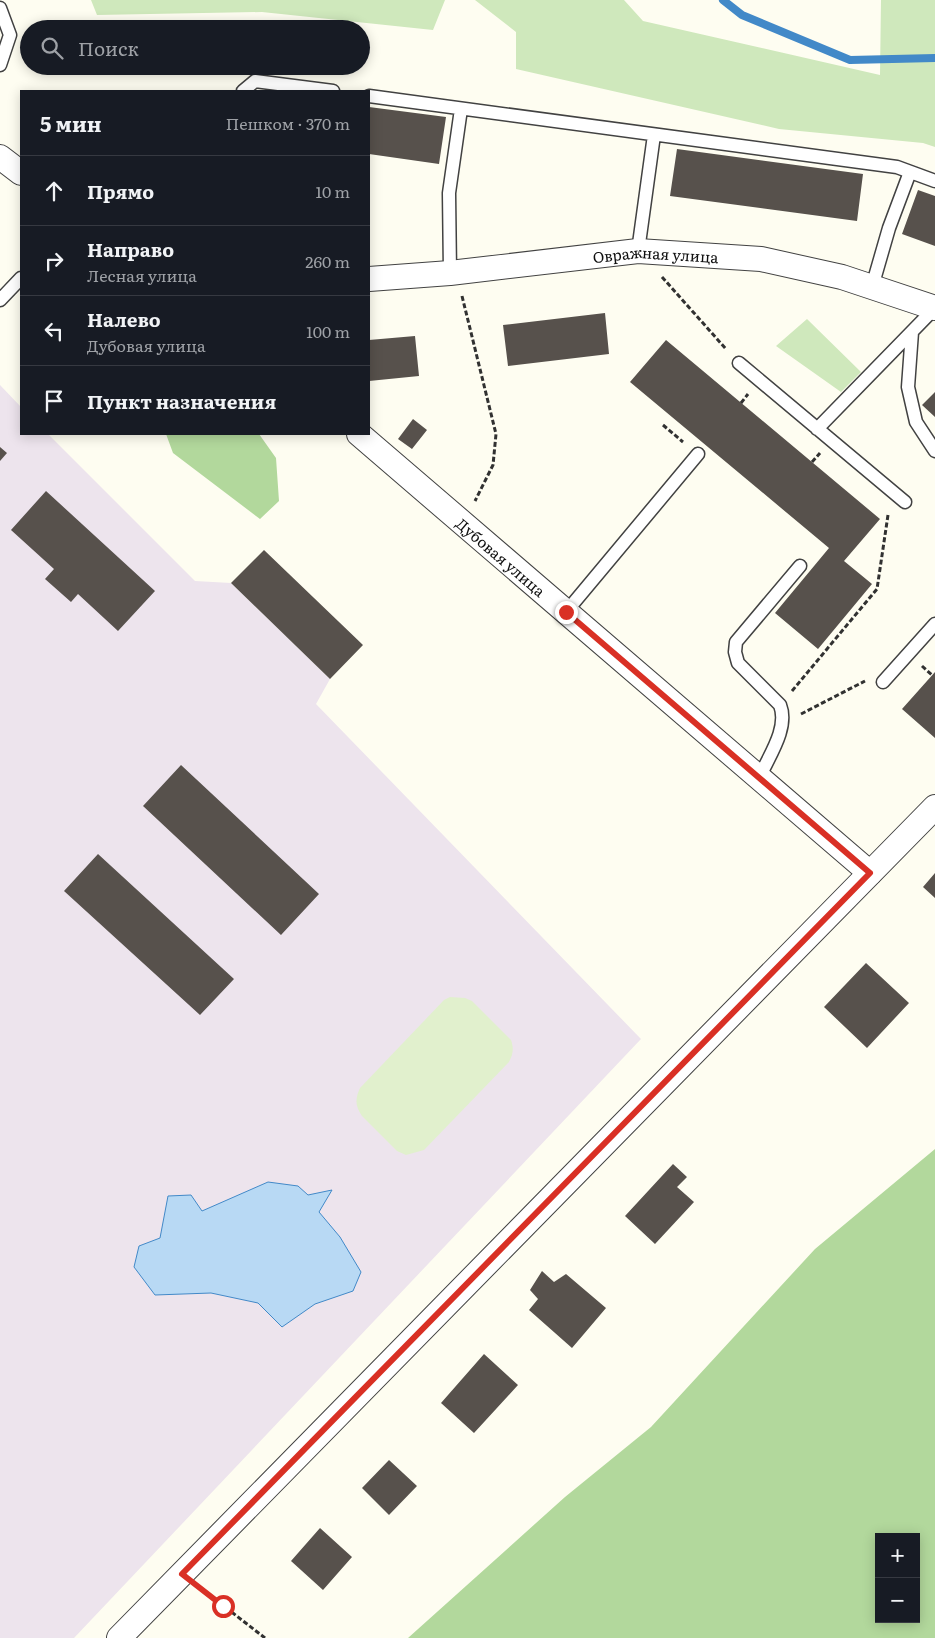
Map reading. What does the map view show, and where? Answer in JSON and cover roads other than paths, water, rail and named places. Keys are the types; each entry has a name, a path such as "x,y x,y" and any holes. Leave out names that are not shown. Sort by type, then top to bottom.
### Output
{"street":[{"path":"0,157 20,172"},
{"name":"Овражная улица","path":"370,279 450,273 638,250 760,259 842,277 935,308"},
{"name":"Дубовая улица","path":"360,435 870,873"},
{"path":"119,1638 935,807"}],"lane":[{"path":"0,8 10,35 0,65"},
{"path":"244,90 254,81 325,90"},
{"path":"370,96 897,167 935,181"},
{"path":"450,273 450,193 461,109"},
{"path":"638,250 654,135"},
{"path":"872,287 889,228 910,172"},
{"path":"0,300 20,279"},
{"path":"818,429 935,308"},
{"path":"912,332 908,387 916,422 935,452"},
{"path":"739,362 905,502"},
{"path":"566,612 698,454"},
{"path":"759,778 783,723 784,713 780,705 738,663 735,652 736,642 800,566"},
{"path":"883,682 935,624"}],"water":[{"path":"268,1182 298,1186 308,1195 332,1190 319,1212 340,1237 361,1272 353,1291 315,1304 282,1327 258,1303 211,1293 155,1295 134,1267 139,1246 160,1238 168,1196 191,1195 202,1211"}],"waterway":[{"path":"723,0 742,15 850,60 935,58"}]}
